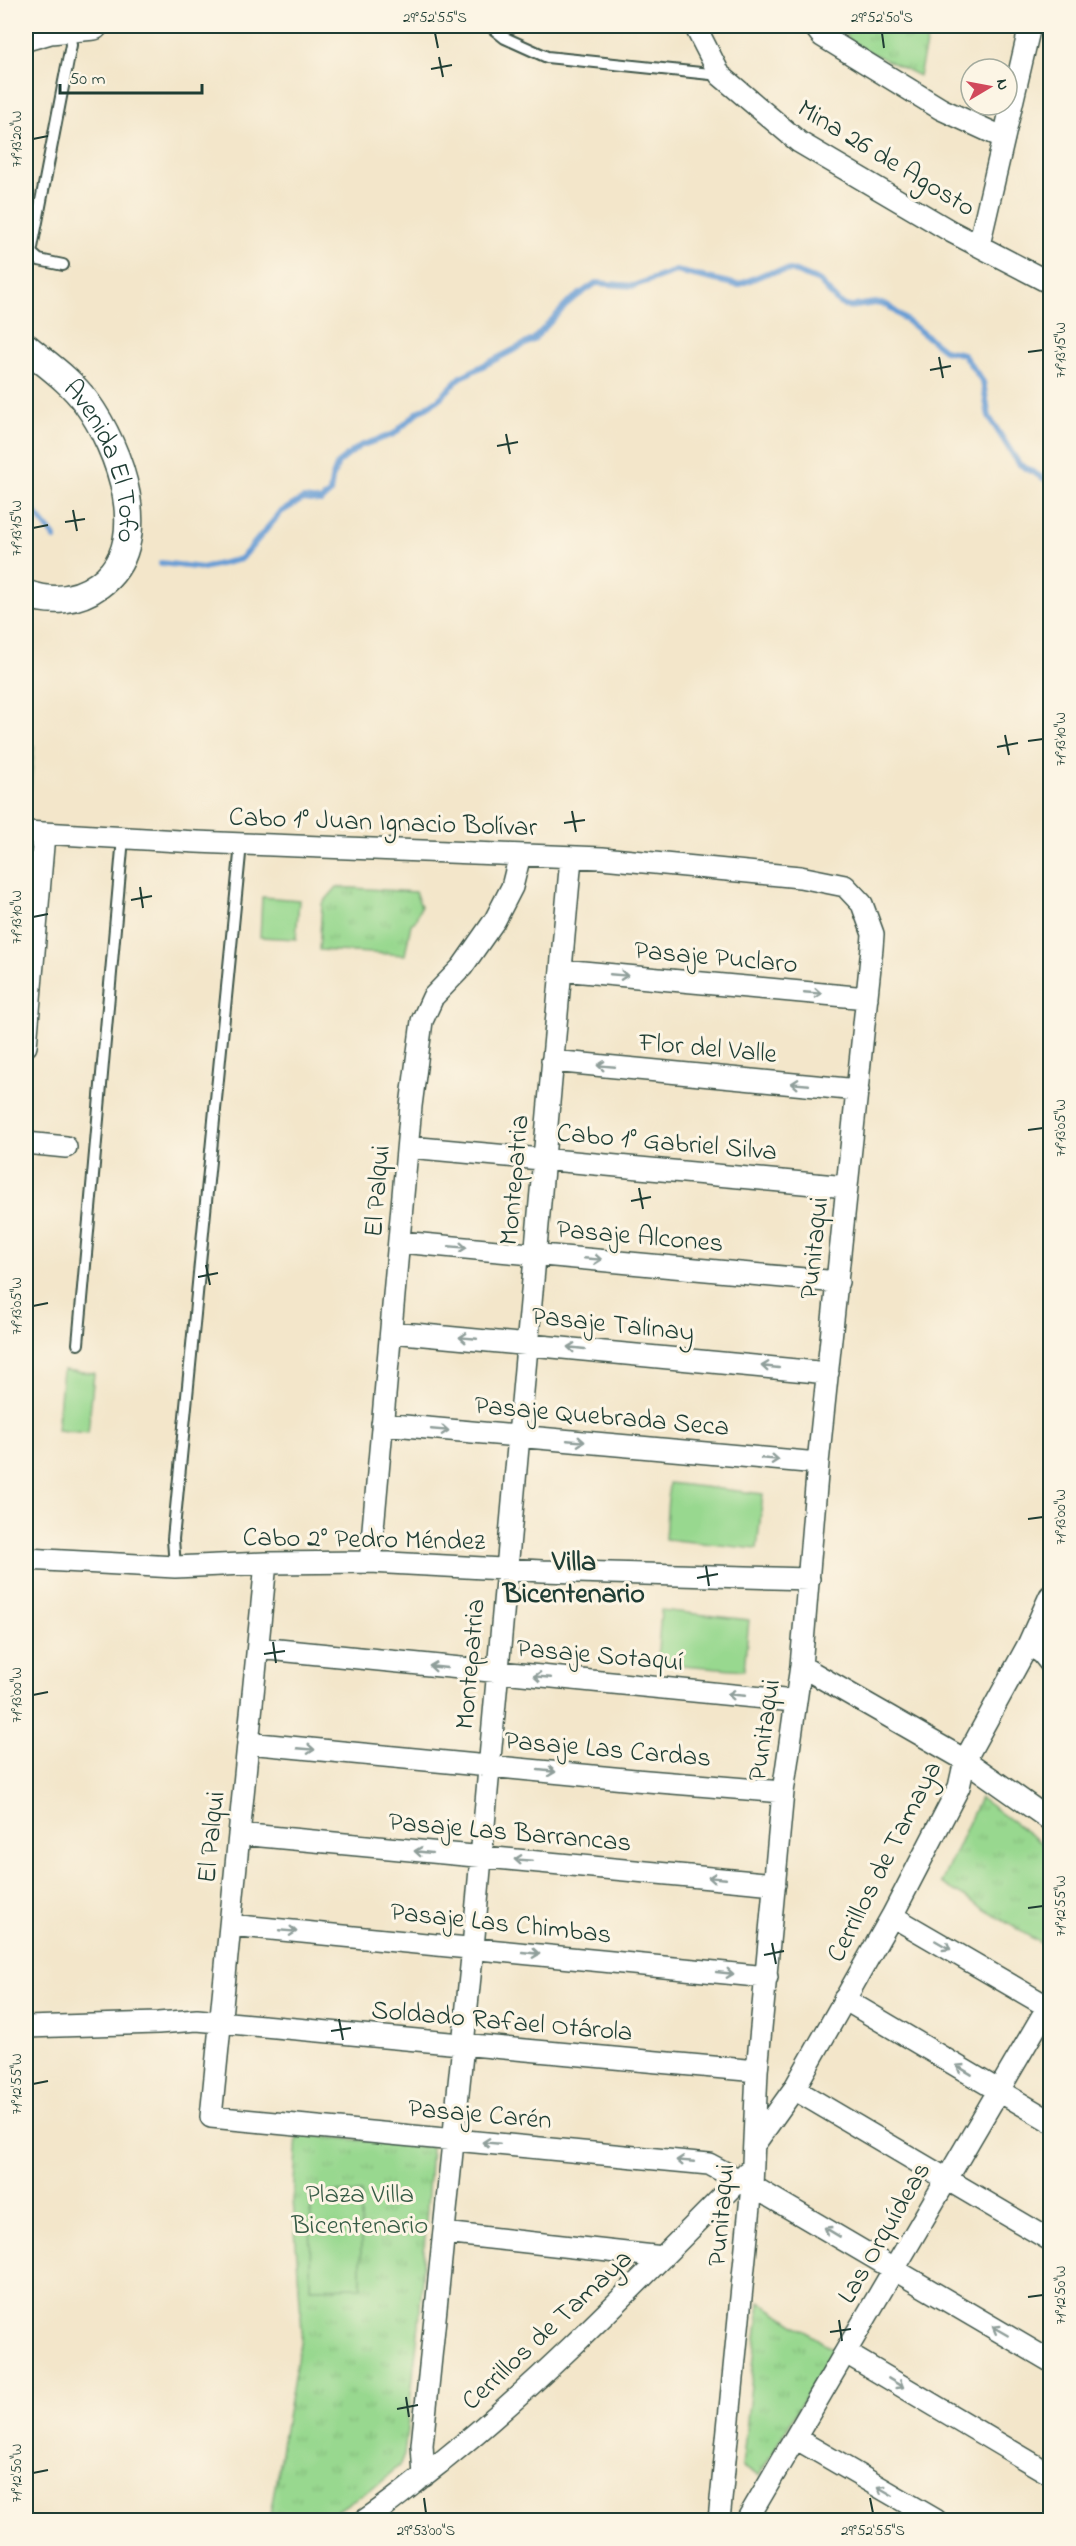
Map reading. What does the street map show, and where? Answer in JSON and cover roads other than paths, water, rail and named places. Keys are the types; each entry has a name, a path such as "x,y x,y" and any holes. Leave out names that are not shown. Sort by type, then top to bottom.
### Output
{"street":[{"name":"Mina 26 de Agosto","path":"695,26 720,75 799,142 952,232 1050,283"},
{"path":"814,26 830,41 941,109 1004,138"},
{"path":"979,245 1030,26"},
{"path":"26,37 50,30 81,27"},
{"name":"Avenida El Tofo","path":"26,347 72,385 97,419 116,460 123,482 129,528 120,562 112,574 90,591 64,599 50,600 26,594"},
{"path":"26,1046 35,833"},
{"name":"Cabo 1° Juan Ignacio Bolívar","path":"35,833 241,844 602,858 801,877 845,886 862,904 873,934 872,948"},
{"name":"El Palqui","path":"370,1562 419,1034 426,1009 441,987 472,955 495,920 512,887 520,855"},
{"name":"Montepatria","path":"424,2476 422,2445 473,1947 571,858"},
{"name":"Punitaqui","path":"719,2516 783,1792 801,1666 818,1463 872,948"},
{"name":"Pasaje Puclaro","path":"561,970 867,998"},
{"name":"Flor del Valle","path":"552,1061 858,1090"},
{"path":"26,1143 66,1147"},
{"name":"Cabo 1° Gabriel Silva","path":"409,1146 847,1186"},
{"name":"Pasaje Alcones","path":"400,1242 838,1282"},
{"name":"Pasaje Talinay","path":"392,1332 828,1373"},
{"name":"Pasaje Quebrada Seca","path":"382,1424 818,1463"},
{"name":"Cabo 2° Pedro Méndez","path":"26,1559 175,1567 370,1562 809,1579"},
{"name":"El Palqui","path":"211,2117 266,1563"},
{"name":"Cerrillos de Tamaya","path":"365,2520 495,2419 663,2257 750,2169 892,1916 959,1787 965,1760 1028,1645 1050,1596"},
{"path":"1028,1645 1042,1653 1050,1663"},
{"name":"Pasaje Sotaquí","path":"258,1648 795,1701"},
{"path":"801,1666 965,1760 1050,1820"},
{"name":"Pasaje Las Cardas","path":"248,1743 783,1792"},
{"name":"Pasaje Las Barrancas","path":"239,1834 775,1884"},
{"path":"892,1916 1050,2006"},
{"name":"Pasaje Las Chimbas","path":"230,1925 767,1977"},
{"path":"844,1999 1050,2121"},
{"name":"Las Orquídeas","path":"747,2520 1050,2006"},
{"name":"Soldado Rafael Otárola","path":"26,2027 221,2021 757,2071"},
{"path":"794,2089 1050,2240"},
{"name":"Pasaje Carén","path":"211,2117 750,2169 894,2270 1050,2361"},
{"path":"444,2233 663,2257"},
{"path":"846,2353 1050,2474"},
{"path":"795,2438 936,2520"},
{"path":"719,2516 736,2517 740,2520"}],"lane":[{"path":"490,26 506,38 547,57 720,75"},
{"path":"63,265 39,260 31,253 71,45 81,27"},
{"path":"78,1344 123,838"},
{"path":"175,1567 173,1539 241,844"}],"waterway":[{"path":"161,563 203,568 241,559 281,512 303,499 321,501 330,493 338,463 360,446 394,434 417,413 438,400 461,377 533,340 570,301 596,283 633,286 676,271 738,285 767,273 791,270 819,281 839,303 849,307 875,303 887,305 944,350 963,354 983,382 989,417 1019,464 1050,482"},
{"path":"26,501 55,538"}],"district":[{"name":"Villa Bicentenario","path":"574,1576"}],"park label":[{"name":"Plaza Villa Bicentenario","path":"360,2208"}]}
